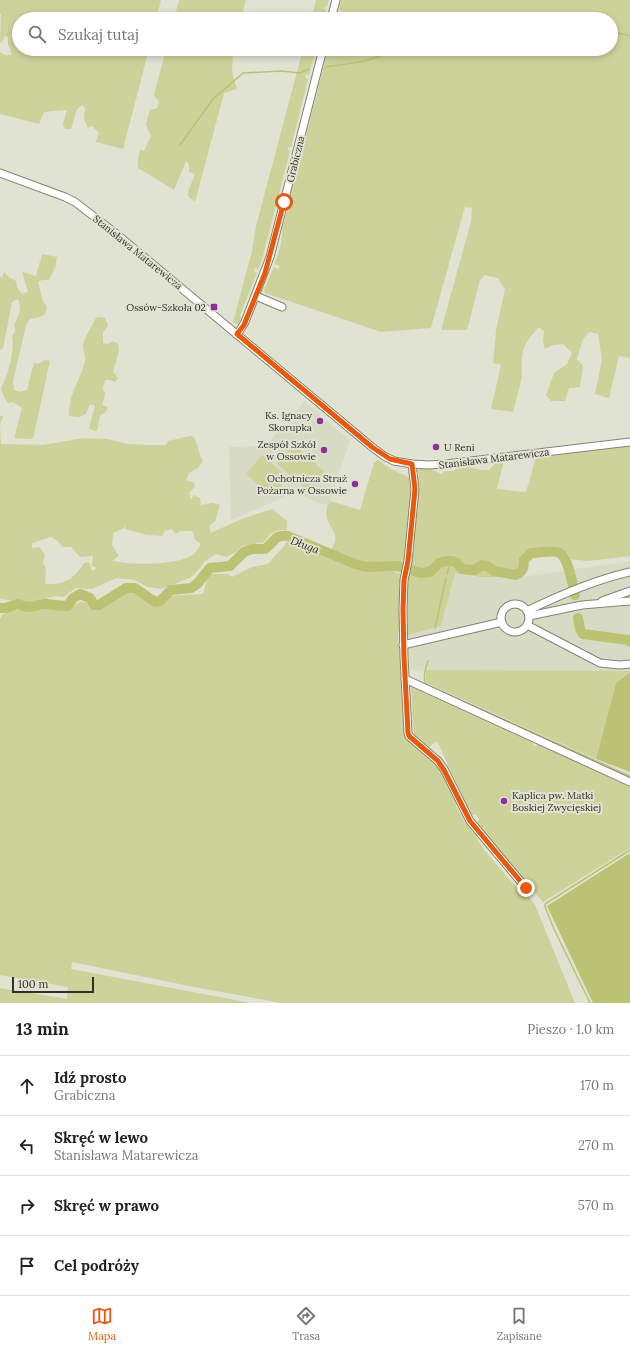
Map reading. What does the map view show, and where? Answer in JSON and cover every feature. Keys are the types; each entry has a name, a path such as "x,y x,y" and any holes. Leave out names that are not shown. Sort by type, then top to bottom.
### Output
{"street":[{"path":"333,12 336,0"},
{"name":"Grabiczna","path":"237,334 244,325 270,257 321,56"},
{"name":"Stanisława Matarewicza","path":"0,173 42,187 74,202 114,232 372,447 390,459 412,464 446,464 630,442"},
{"path":"256,296 282,307"},
{"path":"412,464 415,489 408,561 404,580 403,645 408,733 409,736 438,761 470,821 526,888"},
{"path":"528,613 564,593 630,572"},
{"path":"596,604 630,591"},
{"path":"528,613 630,601"},
{"path":"510,605 519,605 528,613 529,619 527,625 522,630 514,632 505,628 502,622 501,616 503,611 510,605"},
{"path":"403,645 502,622"},
{"path":"527,625 600,663 620,665 630,664"},
{"path":"405,679 630,782"}],"shaded area":[{"path":"0,0 161,0 158,12 12,12 12,56 147,56 123,149 96,142 99,133 92,126 88,128 84,119 85,108 82,105 77,109 71,129 65,129 63,124 67,110 44,112 39,124 0,114 0,52 5,55 11,55 8,37 5,36 1,43 0,40"},
{"path":"179,0 246,0 243,12 176,12"},
{"path":"316,0 329,0 324,9 326,10 326,12 313,12"},
{"path":"341,0 630,0 630,358 619,356 609,398 595,394 602,360 598,334 589,332 583,339 577,359 583,366 580,387 569,388 565,401 551,401 546,395 554,373 567,364 572,353 563,344 553,345 545,349 543,341 544,331 539,327 524,347 522,357 522,377 513,412 491,409 501,365 493,363 496,331 505,289 498,278 485,275 480,280 467,330 441,330 471,222 472,208 465,207 431,328 381,332 265,293 264,290 274,267 278,269 280,266 275,264 281,244 282,230 326,56 618,56 618,12 340,12 341,10 339,9"},
{"path":"164,56 233,56 232,73 237,89 224,93 195,202 188,196 195,174 189,172 189,163 186,161 174,190 138,168 140,150 144,151 151,136 146,125 150,110 157,108 159,102 154,95"},
{"path":"301,56 314,56 309,75 306,74 305,78 308,79 291,147 288,147 288,150 290,151 262,260 258,269 255,268 254,271 257,273 240,315 241,318 239,323 236,324 233,322 252,251 256,226"},
{"path":"42,254 57,257 55,268 49,280 42,280 38,282 43,302 47,306 45,314 40,317 30,319 26,325 13,381 14,390 20,392 27,390 34,363 38,364 45,360 50,361 33,439 14,438 22,408 13,402 8,403 1,388 10,363 13,348 12,336 15,331 14,324 19,315 20,305 18,299 12,302 3,348 0,350 0,277 2,278 4,272 16,281 17,288 22,294 28,292 22,272 36,276"},
{"path":"98,317 105,318 108,326 103,332 103,343 108,344 113,341 118,344 119,351 113,372 118,378 115,382 105,380 103,389 105,394 102,405 108,407 106,412 100,415 97,431 89,429 95,406 90,404 86,414 79,417 69,416 69,408 72,395 85,362 83,345 90,328"},
{"path":"304,401 350,441 328,506 294,493 231,520 229,447 265,446 283,426 287,429 294,420 294,414"},
{"path":"0,416 3,416 0,425"},
{"path":"0,425 1,444 43,445 84,438 107,439 128,444 166,445 168,441 193,436 203,461 198,468 189,473 186,480 194,482 195,487 189,493 191,499 194,495 200,498 201,505 213,503 220,505 215,521 209,526 211,533 239,520 272,509 287,521 287,530 279,530 274,532 264,542 242,546 236,552 226,557 216,554 205,561 190,578 161,589 148,587 134,580 116,578 92,589 76,588 63,597 54,596 29,603 0,599","holes":["126,525 125,529 148,535 162,536 165,531 172,529 175,534 181,531 193,531 195,540 201,544 194,554 177,561 154,564 112,561 119,556 112,545 113,533 124,528","51,537 58,541 62,547 71,547 80,557 93,556 92,566 97,568 92,571 89,562 84,563 68,580 64,582 45,584 46,568 43,563 45,555 40,547 32,548 32,543"]},
{"path":"293,444 325,472 309,491 276,463"},
{"path":"630,445 630,556 588,561 568,559 564,552 560,549 543,548 532,550 524,554 520,569 516,571 503,570 484,563 466,567 456,559 448,557 433,564 427,570 409,567 416,476 419,476 419,473 416,472 419,469 430,469 442,474 444,471 453,471 462,466 489,470 496,463 504,461 497,489 526,492 536,457"},
{"path":"262,455 288,478 272,496 246,474"},
{"path":"378,460 391,469 412,479 406,562 372,566 360,563 331,550 334,544 335,535 326,513 330,501 360,510 374,463"},
{"path":"289,540 368,571 386,570 403,574 400,630 398,632 404,736 435,762 442,771 457,800 456,806 464,821 484,850 516,887 528,895 535,905 575,1003 282,1003 72,962 71,969 251,1003 0,1003 0,988 67,999 68,987 0,975 0,619 2,615 13,610 71,608 80,602 85,602 91,607 99,607 125,592 135,592 148,601 157,604 169,596 203,594 206,579 211,574 228,574 232,577 252,567 268,564"},
{"path":"630,561 630,672 616,683 596,759 549,730 428,684 426,680 426,671 411,670 405,636 441,626 455,573 474,577 491,578 505,576 516,578"},
{"path":"448,563 466,572 485,569 505,576 486,577 455,573 441,626 405,636 407,574 430,574 444,564"},
{"path":"426,670 630,671 616,683 596,759 428,684 426,680"},
{"path":"630,672 630,772 596,759 616,683"},
{"path":"411,684 532,739 535,746 540,743 630,784 630,848 543,902 477,823 479,819 476,815 471,815 437,741 429,747 414,734"},
{"path":"630,853 630,1003 593,1003 547,906"}],"waterway":[{"path":"618,33 630,36"},
{"path":"326,67 365,61 380,56"},
{"path":"180,145 213,99 243,73 281,71 300,73 309,69"},
{"name":"Długa","path":"0,608 6,608 18,604 27,607 42,604 68,606 73,598 80,594 90,598 94,605 99,605 126,588 135,588 155,602 160,601 171,590 191,588 197,584 210,568 230,566 244,552 252,549 265,549 277,537 280,536 288,536 355,564 366,567 397,566 421,573 430,572 439,563 452,561 457,563 462,569 475,570 482,565 487,566 494,571 516,575 522,571 524,560 531,553 554,551 561,554 567,564 575,595"},
{"path":"447,574 450,561"},
{"path":"435,628 446,578"},
{"name":"Długa","path":"578,618 580,629 583,634 628,640 630,642"},
{"path":"427,685 424,677 428,661"},
{"path":"431,687 630,776"},
{"path":"590,1003 554,929 545,904 630,850"}],"place":[{"name":"Ossów-Szkoła 02","path":"214,307"},
{"name":"Ks. Ignacy Skorupka","path":"320,421"},
{"name":"U Reni","path":"436,447"},
{"name":"Zespół Szkół w Ossowie","path":"324,450"},
{"name":"Ochotnicza Straż Pożarna w Ossowie","path":"355,484"},
{"name":"Kaplica pw. Matki Boskiej Zwycięskiej","path":"504,801"}],"route":[{"path":"284,202 265,273 244,325 237,334 384,456 394,461 412,464 415,489 408,561 403,590 403,631 408,733 409,736 438,761 470,821 526,888"}]}
